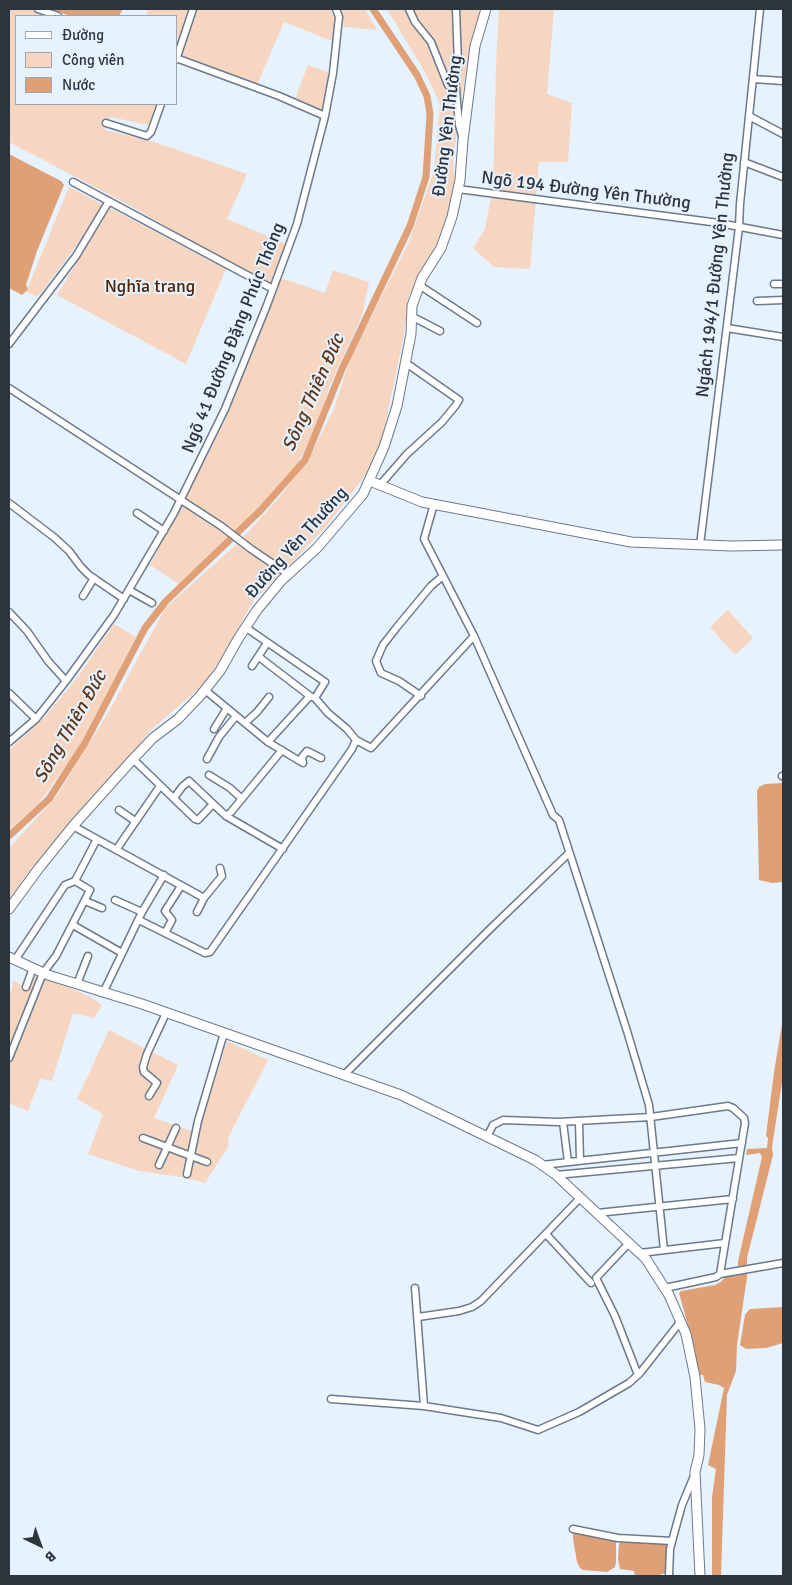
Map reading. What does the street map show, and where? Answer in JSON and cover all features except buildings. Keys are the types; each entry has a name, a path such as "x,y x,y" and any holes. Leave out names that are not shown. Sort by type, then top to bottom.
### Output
{"main road":[{"name":"Đường Yên Thường","path":"9,909 73,826 153,738 178,719 205,690 220,671 245,627 263,603 288,574 317,548 363,494 384,447 392,422 411,334 412,306 419,284 442,248 452,217 458,189 475,46 486,9"},
{"path":"370,480 422,502 631,542 732,546 783,545"},
{"path":"12,958 43,973 103,993 164,1017 224,1034 401,1095 536,1160 556,1175 646,1259 665,1288 686,1334 694,1376 700,1429 699,1455 695,1472 700,1576"}],"street":[{"path":"38,9 55,15"},
{"path":"178,53 193,9"},
{"name":"Ngõ 41 Đường Đặng Phúc Thông","path":"9,742 36,719 92,646 124,599 181,500 225,409 297,224 333,73 339,17 336,9"},
{"path":"408,9 415,22 431,42 448,85 456,89"},
{"path":"456,9 458,64 455,78 459,126 463,140"},
{"name":"Ngách 194/1 Đường Yên Thường","path":"700,545 739,227 760,9"},
{"path":"178,60 280,96 324,116"},
{"path":"753,79 783,81"},
{"path":"106,123 147,136 152,132 161,105"},
{"path":"750,116 783,134"},
{"path":"744,162 783,176"},
{"path":"73,182 273,289"},
{"name":"Ngõ 194 Đường Yên Thường","path":"458,189 739,227 783,235"},
{"path":"9,344 76,256 109,201"},
{"path":"419,284 476,324"},
{"path":"774,284 783,284"},
{"path":"757,301 783,300"},
{"path":"411,316 440,331"},
{"path":"726,328 783,336"},
{"path":"380,484 407,454 442,422 459,400 406,363"},
{"path":"9,388 233,534 251,549 288,574"},
{"path":"9,503 55,538 69,551 81,567 94,578 124,599"},
{"path":"434,504 424,539 474,636 553,815 559,820 627,1031 649,1105 664,1250"},
{"path":"137,514 164,530"},
{"path":"421,696 399,681 381,673 376,661 383,645 397,627 431,586 443,576"},
{"path":"83,596 94,578"},
{"path":"129,590 152,603"},
{"path":"9,612 27,631 48,661 66,681"},
{"path":"245,627 324,682 313,697 268,742"},
{"path":"259,657 313,697 328,713 347,728 356,740 371,748 421,696 474,636"},
{"path":"252,666 267,643"},
{"path":"205,690 268,742 303,763 302,757 307,751 321,758"},
{"path":"9,693 36,719"},
{"path":"244,723 269,697"},
{"path":"214,728 227,708"},
{"path":"207,758 219,737 236,716"},
{"path":"138,920 205,953 210,952 352,749 356,740"},
{"path":"226,816 282,750"},
{"path":"133,759 185,810 198,820 212,804"},
{"path":"209,775 230,788 242,799"},
{"path":"174,798 189,781 226,816 283,848"},
{"path":"116,850 160,786"},
{"path":"119,810 135,821"},
{"path":"73,826 204,898"},
{"path":"12,958 65,885 75,880 97,839"},
{"path":"344,1075 569,853"},
{"path":"197,912 204,898 222,876 220,868"},
{"path":"103,993 142,912 164,875"},
{"path":"9,1058 43,973 56,956 90,890 75,880"},
{"path":"165,933 172,920 166,915 165,911 181,886"},
{"path":"85,900 102,908"},
{"path":"115,900 142,912"},
{"path":"73,925 122,953"},
{"path":"77,984 88,956"},
{"path":"26,987 33,968"},
{"path":"149,1096 157,1082 144,1072 143,1067 164,1017"},
{"path":"187,1174 198,1121 224,1034"},
{"path":"487,1137 493,1126 503,1120 563,1122 651,1118 728,1106 737,1111 744,1118 745,1123 720,1274"},
{"path":"579,1121 580,1160"},
{"path":"563,1122 568,1162"},
{"path":"159,1165 176,1128"},
{"path":"143,1138 207,1162"},
{"path":"542,1165 742,1143"},
{"path":"556,1175 739,1158"},
{"path":"418,1317 459,1311 472,1307 481,1301 580,1198"},
{"path":"597,1213 732,1199"},
{"path":"546,1234 591,1283"},
{"path":"628,1243 596,1278 615,1316 638,1375"},
{"path":"640,1253 726,1243"},
{"path":"665,1288 716,1277 733,1271 783,1263"},
{"path":"415,1288 424,1406"},
{"path":"331,1399 424,1406 501,1418 538,1430 579,1412 629,1383 638,1375 681,1321"},
{"path":"669,1576 672,1541 682,1505 695,1472"},
{"path":"574,1529 618,1538 672,1541"}],"green space":[{"path":"9,9 30,9 48,15 15,15 15,105 156,105 149,125 110,117 105,130 151,141 247,174 227,219 286,244 270,283 213,254 129,205 9,142"},
{"path":"148,9 189,9 178,40 178,15 146,15"},
{"path":"197,9 330,9 335,20 332,41 284,22 257,85 181,56"},
{"path":"341,9 365,9 377,30 344,27"},
{"path":"387,9 482,9 464,82 453,160 455,189 443,233 409,296 403,340 382,439 367,473 328,524 254,600 222,657 204,684 151,730 112,780 64,830 9,902 9,848 56,797 108,713 166,607 237,544 277,500 309,458 334,409 351,356 408,244 434,171 440,104 426,74"},
{"path":"499,9 554,9 547,94 572,103 568,162 539,162 530,269 494,267 473,248 485,229 493,186"},
{"path":"308,65 330,73 323,114 294,101"},
{"name":"Nghĩa trang","path":"69,187 106,206 38,297 26,292"},
{"name":"Nghĩa trang","path":"110,208 226,269 186,364 57,295"},
{"path":"333,270 369,282 362,316 330,385 313,435 298,463 259,509 179,584 150,565 227,416 281,278 325,293"},
{"path":"728,610 753,638 735,655 710,627"},
{"path":"114,624 136,637 107,694 75,754 38,804 9,830 9,750 46,716 79,675"},
{"path":"36,974 89,996 102,1005 94,1018 73,1013 52,1081 40,1079 28,1111 9,1103 9,991 12,991 13,980 29,990"},
{"path":"109,1030 178,1065 154,1118 198,1133 227,1041 268,1060 228,1138 229,1146 205,1183 181,1177 139,1171 88,1154 103,1114 77,1099"}],"water":[{"path":"57,9 123,9 120,15 67,15 56,11"},
{"path":"9,154 61,181 64,185 37,251 26,285 28,289 22,295 9,288"},
{"path":"783,783 783,882 772,883 759,880 757,791 759,787 765,784"},
{"path":"783,1018 783,1076 772,1147 773,1155 747,1258 747,1277 737,1345 736,1371 727,1395 721,1576 712,1576 712,1497 716,1469 708,1465 724,1388 705,1382 703,1375 698,1375 695,1351 679,1293 681,1291 715,1285 722,1281 726,1275 738,1274 738,1261 762,1157 760,1153 746,1155 747,1149 767,1148 768,1138 766,1136"},
{"path":"783,1307 783,1343 766,1348 746,1349 740,1345 745,1315 750,1309"},
{"path":"576,1532 616,1542 615,1567 607,1572 583,1570 580,1568 577,1562 573,1539 573,1534"},
{"path":"622,1541 666,1543 667,1572 660,1575 635,1576 634,1571 620,1569 618,1559 619,1544"}],"waterway":[{"name":"Sông Thiên Đức","path":"9,836 49,799 85,743 145,628 166,601 261,510 305,460 342,369 410,226 426,177 430,114 427,96 417,75 373,9"}]}
